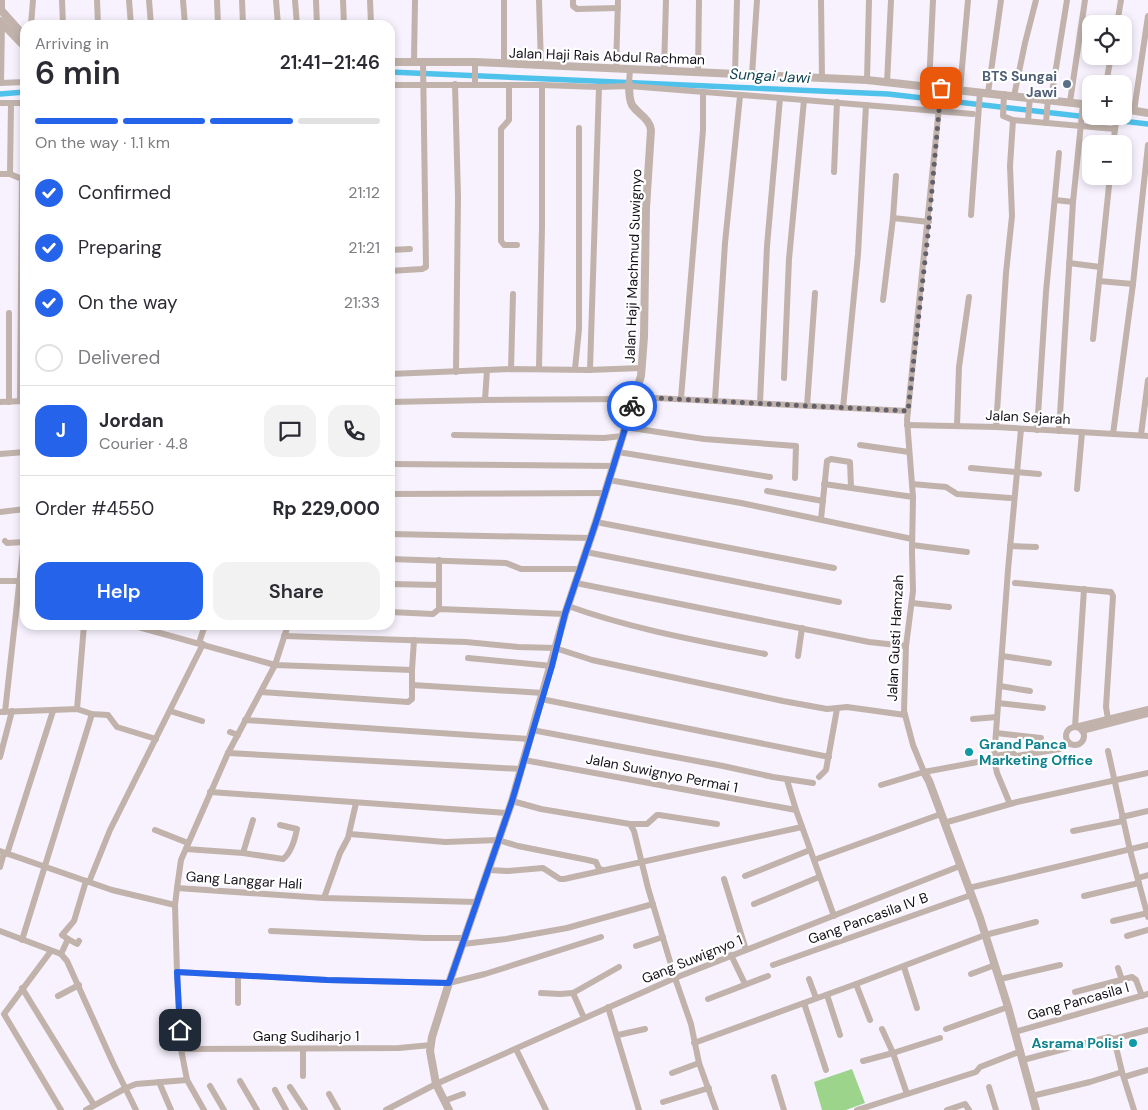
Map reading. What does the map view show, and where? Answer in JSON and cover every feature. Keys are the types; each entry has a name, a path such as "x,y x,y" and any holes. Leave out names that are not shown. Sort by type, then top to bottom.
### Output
{"street":[{"path":"2,0 1,10 20,31"},
{"path":"31,20 33,0"},
{"path":"62,0 63,20"},
{"path":"97,0 98,20"},
{"path":"130,0 131,20"},
{"path":"149,0 150,20"},
{"path":"183,0 185,20"},
{"path":"217,0 218,20"},
{"path":"242,0 243,20"},
{"path":"276,0 278,20"},
{"path":"295,0 296,20"},
{"path":"316,0 318,20"},
{"path":"343,0 344,20"},
{"path":"370,0 371,20"},
{"path":"395,271 422,269 426,267 423,81 415,0"},
{"path":"504,0 504,64"},
{"path":"539,0 541,65"},
{"path":"572,0 573,6 577,8 618,8"},
{"path":"616,69 618,0"},
{"path":"664,71 666,0"},
{"path":"698,0 698,72"},
{"path":"735,74 737,0"},
{"path":"752,75 757,0"},
{"path":"821,0 822,78"},
{"path":"867,80 869,0"},
{"path":"887,83 891,0"},
{"path":"929,86 933,0"},
{"path":"960,90 968,0"},
{"path":"971,215 979,108 1001,0"},
{"path":"1014,96 1036,0"},
{"path":"1046,121 1067,0"},
{"path":"1070,102 1085,0"},
{"path":"1118,15 1121,0"},
{"path":"1148,16 1134,111 1148,113"},
{"path":"1,21 20,42"},
{"path":"1,21 1,83 20,82"},
{"name":"Jalan Haji Rais Abdul Rachman","path":"395,62 475,66 504,64 541,65 630,71 698,72 867,80 929,86 941,90 960,90 1004,98 1014,96 1030,100 1070,102 1082,105"},
{"path":"475,66 475,84"},
{"path":"629,85 630,71"},
{"path":"395,84 423,81 455,84 599,87 629,85 740,96 939,109 973,114"},
{"path":"455,84 458,197 456,372"},
{"path":"509,85 509,120 501,129 501,241 504,245 517,245"},
{"path":"539,368 542,227 542,85"},
{"name":"Jalan Haji Machmud Suwignyo","path":"449,1110 436,1084 431,1057 431,1045 449,983 512,801 552,666 566,610 614,466 641,376 644,337 646,208 651,127 632,106 629,85"},
{"path":"590,370 599,87"},
{"name":"Jalan Gusti Hamzah","path":"941,90 907,425 913,496 912,603 906,646 905,715 913,745 929,780 1000,979 1036,1110"},
{"path":"681,398 703,130 703,93"},
{"path":"715,400 725,243 740,96"},
{"path":"760,403 767,246 780,98"},
{"path":"1004,98 1004,118 1013,120 1029,118 1115,128"},
{"path":"784,378 789,259 804,100"},
{"path":"1029,118 1030,100"},
{"path":"834,172 837,102"},
{"path":"0,103 20,103"},
{"path":"10,174 11,103"},
{"path":"843,408 858,254 866,105"},
{"path":"1059,431 1069,263 1082,118"},
{"path":"996,427 1006,273 1012,216 1010,166 1013,120"},
{"path":"1114,135 1116,125"},
{"path":"575,369 579,328 579,128"},
{"path":"1113,434 1148,145"},
{"path":"1037,430 1046,292 1059,154"},
{"path":"0,174 10,174 20,178"},
{"path":"883,300 896,176"},
{"path":"1093,339 1109,185"},
{"path":"1055,200 1074,202"},
{"path":"893,218 929,222"},
{"path":"395,250 410,249"},
{"path":"1069,263 1100,267"},
{"path":"1100,281 1132,284"},
{"path":"807,406 815,292"},
{"path":"511,369 513,294"},
{"path":"957,426 959,368 969,297"},
{"path":"9,312 9,402"},
{"path":"395,374 539,368 590,370 641,368"},
{"path":"485,400 487,370"},
{"path":"1144,436 1148,380"},
{"path":"395,402 681,398 908,411"},
{"path":"0,402 20,401"},
{"name":"Jalan Sejarah","path":"907,425 996,427 1144,436"},
{"path":"625,427 704,439 796,446 795,478"},
{"path":"1010,804 996,773 995,759 1010,546 1021,429"},
{"path":"1077,489 1082,432"},
{"path":"454,436 604,438 622,436"},
{"path":"860,445 909,452"},
{"path":"0,454 20,452"},
{"path":"618,452 770,477"},
{"path":"821,519 827,461 849,461 852,465 851,487"},
{"path":"395,464 614,466"},
{"path":"970,468 1039,474"},
{"path":"609,480 821,519 912,542 967,552"},
{"path":"824,484 913,496"},
{"path":"912,484 946,487 957,494 1010,498"},
{"path":"767,491 823,501"},
{"path":"395,494 605,493"},
{"path":"0,512 20,510"},
{"path":"596,522 834,568"},
{"path":"395,534 590,538"},
{"path":"5,541 20,546"},
{"path":"1010,546 1036,547"},
{"path":"586,552 839,602"},
{"path":"395,559 506,563 520,569 580,569"},
{"path":"439,560 439,609"},
{"path":"0,757 20,573"},
{"path":"0,581 19,580"},
{"path":"576,583 869,642 906,646"},
{"path":"1015,583 1109,591 1113,596 1106,707 1108,719"},
{"path":"395,584 439,585"},
{"path":"1075,727 1084,589"},
{"path":"912,603 949,607"},
{"path":"395,612 433,614 439,609 566,610 698,641 765,654"},
{"path":"798,656 802,628"},
{"path":"78,709 84,630"},
{"path":"160,630 276,664 412,670"},
{"path":"79,940 77,944 62,935 74,921 110,830 170,711 201,643 204,630"},
{"path":"177,888 181,860 228,753 276,664 286,630"},
{"path":"284,636 466,642 555,648 592,660 636,668 730,691 827,709 847,707 905,715"},
{"path":"261,692 408,702 412,699 414,640"},
{"path":"1002,656 1049,663"},
{"path":"468,658 552,666"},
{"path":"412,685 542,696 829,758"},
{"path":"1000,686 1030,691"},
{"path":"998,703 1043,708"},
{"path":"6,712 78,709 92,714 108,715 117,727 156,739"},
{"path":"819,777 826,770 837,709"},
{"path":"1082,731 1135,715 1148,709"},
{"path":"0,867 53,711"},
{"path":"170,711 202,721"},
{"path":"22,940 92,714"},
{"path":"1068,741 1066,734 1068,730 1075,727 1108,719 1148,714"},
{"path":"973,719 997,716"},
{"path":"245,720 529,739"},
{"path":"1068,741 1077,745 1084,738 1082,731 1075,727"},
{"path":"532,730 787,780 812,783"},
{"path":"230,732 238,735"},
{"path":"996,733 1041,738"},
{"path":"881,785 924,772 995,759 1013,759 1016,756 1055,748 1060,749 1068,741"},
{"path":"1108,751 1122,819 1148,914 1113,921"},
{"path":"228,753 521,769"},
{"name":"Jalan Suwignyo Permai 1","path":"524,760 796,810"},
{"path":"944,823 1010,804 1148,773"},
{"path":"787,780 834,916"},
{"path":"210,792 507,813"},
{"path":"512,801 541,809 630,824 647,824 656,815 717,824"},
{"path":"324,898 340,853 350,834 356,803"},
{"path":"1073,831 1148,811"},
{"path":"814,860 941,814"},
{"path":"244,853 253,820"},
{"path":"630,824 634,831 674,978 691,1024 699,1063 716,1110"},
{"path":"154,830 187,846 283,859 286,857 297,829 280,826"},
{"path":"489,870 507,872 543,868 560,879 564,879 736,843 802,827"},
{"path":"350,834 444,842 498,840 596,862 599,869 604,870"},
{"name":"Gang Pancasila IV B","path":"773,965 970,892 1148,846"},
{"path":"745,876 810,850"},
{"path":"4,852 112,890 175,905"},
{"name":"Gang Suwignyo 1","path":"386,1110 436,1084 674,978 960,866"},
{"path":"1084,896 1139,880 1148,875"},
{"path":"754,904 819,877"},
{"path":"724,879 746,950"},
{"name":"Gang Langgar Hali","path":"204,1110 187,1080 181,1050 175,905 177,888 324,898 477,902"},
{"path":"271,931 463,941 506,939 567,928 653,904"},
{"path":"694,1043 985,935 1036,922"},
{"path":"1127,936 1148,930"},
{"path":"0,931 61,954 67,960 136,1110"},
{"path":"177,972 327,980 449,983 494,971 601,936"},
{"path":"636,946 663,937"},
{"path":"61,954 68,940"},
{"path":"51,951 2,1017 61,1110"},
{"path":"731,955 745,984"},
{"path":"1000,979 1060,964"},
{"path":"971,974 995,965"},
{"path":"904,966 917,1008"},
{"path":"541,993 573,993 619,967"},
{"path":"1118,968 1122,980"},
{"path":"238,976 238,1003"},
{"path":"708,999 768,976"},
{"path":"1075,992 1130,977 1134,978 1145,995"},
{"path":"809,979 816,998"},
{"path":"856,984 870,1020"},
{"path":"58,996 79,985"},
{"path":"22,988 94,1105"},
{"path":"573,993 584,1018"},
{"path":"827,995 840,1035"},
{"name":"Gang Pancasila I","path":"1015,1032 1145,995"},
{"path":"804,1003 826,1070"},
{"path":"946,1029 1008,1006"},
{"path":"608,1007 618,1035 639,1110"},
{"path":"618,1035 644,1029"},
{"path":"882,1029 893,1053 907,1094"},
{"path":"1114,1040 1148,1030"},
{"path":"1023,1060 1109,1037 1114,1040 1134,1110"},
{"path":"863,1061 940,1038"},
{"name":"Gang Sudiharjo 1","path":"181,1050 399,1048 431,1045"},
{"path":"303,1049 303,1076"},
{"path":"516,1049 546,1110"},
{"path":"856,1110 976,1072 980,1067 1020,1052"},
{"path":"672,1073 699,1063"},
{"path":"1032,1096 1148,1070"},
{"path":"774,1077 784,1110"},
{"path":"86,1110 136,1084 187,1080"},
{"path":"240,1081 257,1110"},
{"path":"159,1082 171,1110"},
{"path":"210,1086 224,1110"},
{"path":"290,1087 305,1110"},
{"path":"989,1087 996,1110"},
{"path":"663,1102 708,1088"},
{"path":"275,1090 286,1110"},
{"path":"329,1094 338,1110"},
{"path":"444,1101 463,1094"},
{"path":"947,1110 965,1104 969,1110"}],"green space":[{"path":"852,1069 865,1103 846,1110 822,1110 814,1082"}],"waterway":[{"name":"Sungai Jawi","path":"395,72 888,94 1148,124"},
{"name":"Sungai Jawi","path":"0,94 20,92"}],"way so far":[{"path":"632,406 635,397 908,411 925,243 928,234 941,88"}],"place":[{"name":"BTS Sungai Jawi","path":"1067,84"},
{"name":"Grand Panca Marketing Office","path":"969,752"},
{"name":"Asrama Polisi","path":"1133,1043"}],"route":[{"path":"180,1030 177,972 327,980 449,983 512,801 552,666 565,614 632,406"}]}
